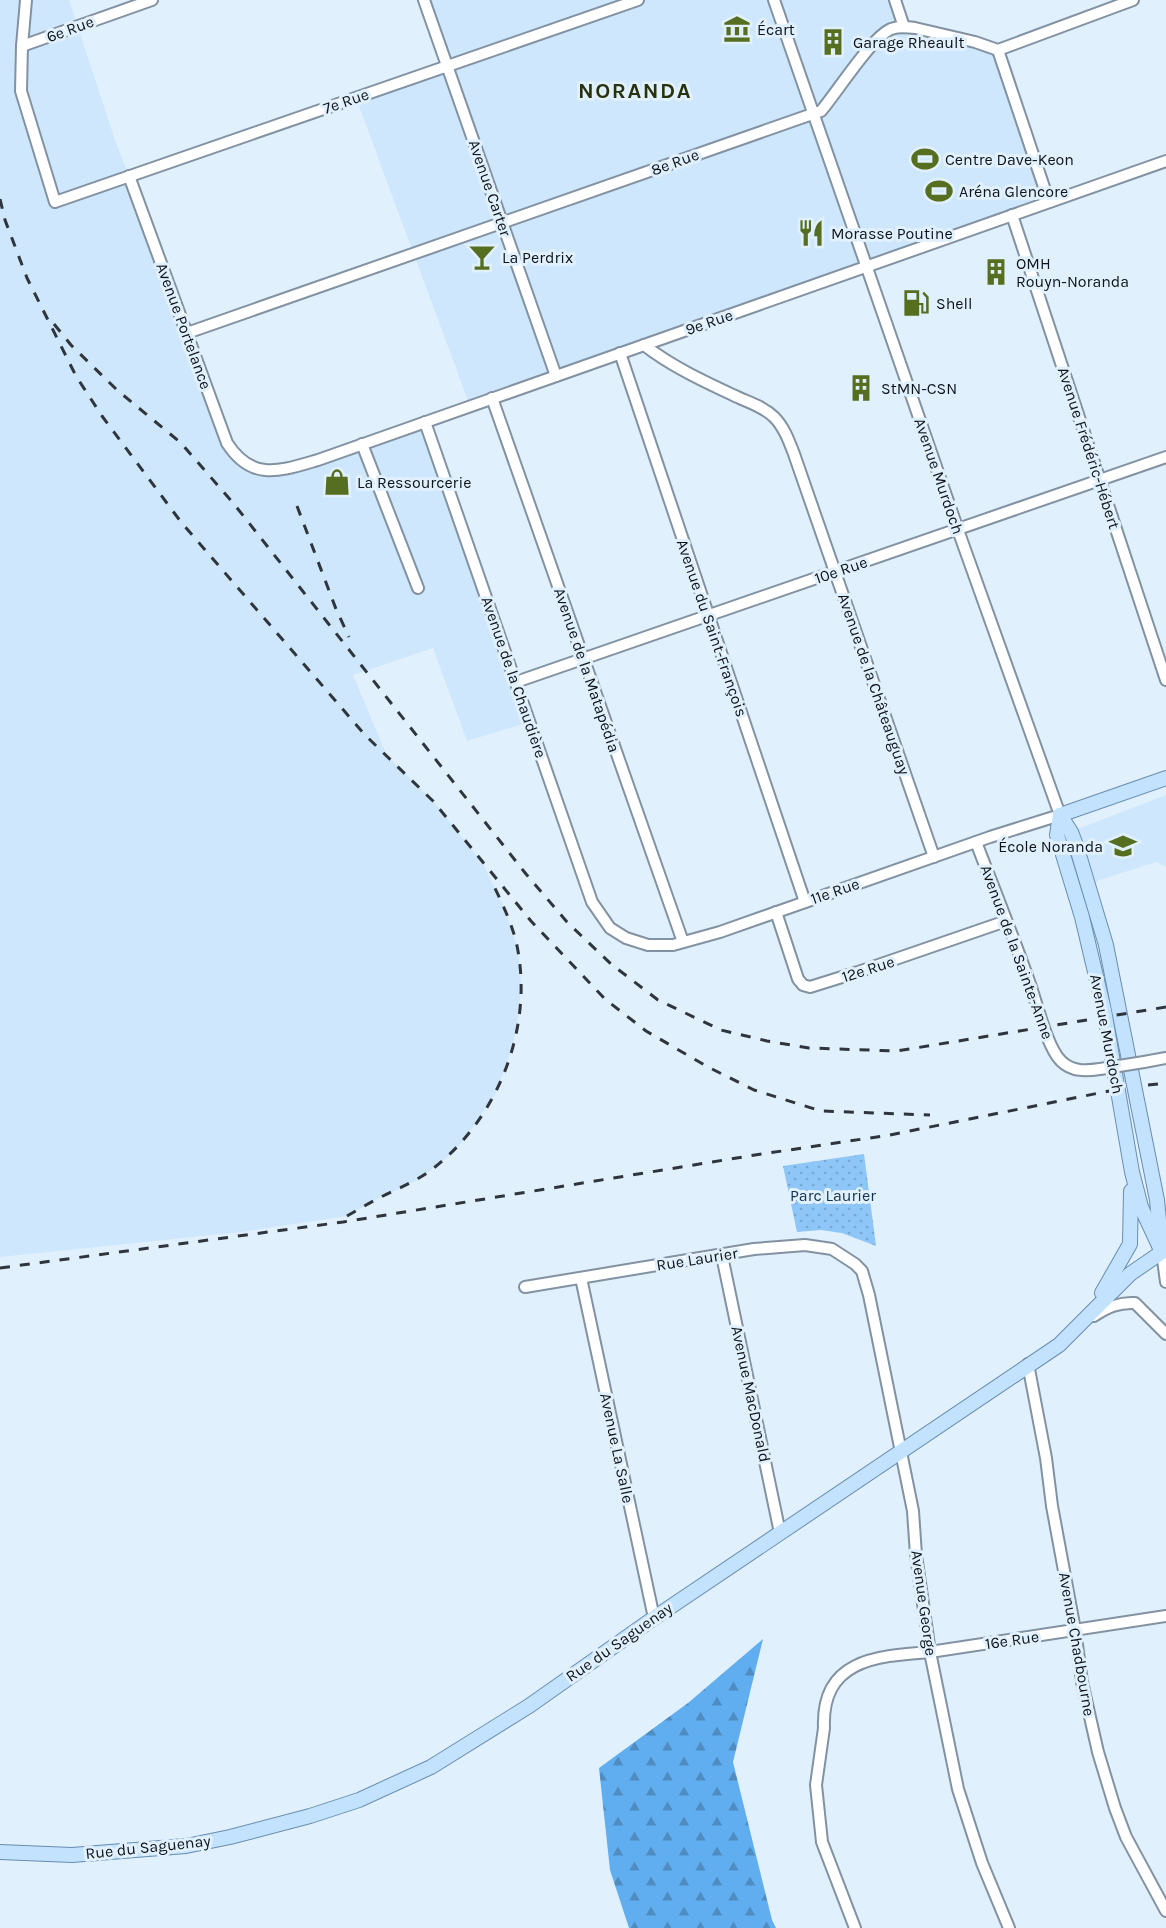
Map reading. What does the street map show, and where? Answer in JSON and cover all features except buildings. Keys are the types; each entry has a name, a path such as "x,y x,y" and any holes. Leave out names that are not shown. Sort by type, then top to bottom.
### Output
{"main road":[{"path":"1060,815 1166,778"},
{"name":"Avenue Murdoch","path":"1060,815 1056,835 1082,917 1104,1010 1130,1159 1141,1206 1164,1252"},
{"name":"Avenue Murdoch","path":"1060,815 1076,845 1106,945 1157,1200 1164,1252"},
{"path":"1078,1326 1107,1287 1130,1244 1132,1203 1130,1159"},
{"name":"Rue du Saguenay","path":"0,1852 72,1855 186,1846 310,1816 359,1800 431,1767 498,1726 900,1450 1059,1345 1130,1274 1164,1252"}],"street":[{"path":"22,46 26,0"},
{"name":"6e Rue","path":"22,46 152,0"},
{"name":"Avenue Carter","path":"424,0 556,375"},
{"name":"7e Rue","path":"22,46 21,91 55,202 638,0"},
{"name":"Avenue Murdoch","path":"774,0 958,530 1060,815"},
{"path":"895,0 904,27 975,42 998,50 1132,0"},
{"name":"8e Rue","path":"187,333 821,111 882,35 892,28 904,27"},
{"path":"998,50 1049,202"},
{"name":"9e Rue","path":"250,467 260,471 286,470 1166,161"},
{"name":"Avenue Portelance","path":"129,176 227,443 233,452 250,467"},
{"name":"Avenue Frédéric-Hébert","path":"1012,215 1166,680"},
{"name":"Avenue de la Châteauguay","path":"644,345 655,354 695,376 760,407 774,417 782,427 794,454 934,857"},
{"name":"Avenue du Saint-François","path":"620,353 805,902"},
{"name":"Avenue de la Matapédia","path":"492,398 683,942"},
{"name":"Avenue de la Chaudière","path":"425,422 592,902 610,928"},
{"path":"362,444 418,588"},
{"name":"10e Rue","path":"516,682 1166,457"},
{"name":"11e Rue","path":"610,928 627,938 648,945 666,946 683,942 720,932 976,842 1060,815"},
{"name":"Avenue de la Sainte-Anne","path":"976,842 1045,1028 1062,1062 1085,1071 1166,1058"},
{"name":"12e Rue","path":"776,912 798,979 803,985 810,987 1006,921"},
{"name":"Rue Laurier","path":"525,1287 754,1249 805,1245 832,1249 862,1271"},
{"name":"Avenue Murdoch","path":"1164,1252 1166,1282"},
{"name":"Avenue MacDonald","path":"722,1256 780,1533"},
{"name":"Avenue George","path":"862,1271 869,1295 913,1511 917,1566 930,1652 958,1789 982,1863 1009,1928"},
{"name":"Avenue La Salle","path":"581,1278 654,1618"},
{"path":"1078,1326 1105,1309 1122,1302 1135,1303 1166,1334"},
{"name":"Avenue Chadbourne","path":"1028,1365 1046,1458 1082,1682 1098,1752 1115,1808 1138,1862 1166,1911"},
{"name":"16e Rue","path":"855,1928 822,1842 816,1785 824,1728 823,1719 831,1687 840,1676 869,1659 930,1652 1166,1616"}],"shaded area":[{"path":"0,0 69,0 114,137 233,452 271,471 425,422 530,722 467,741 433,648 353,675 387,756 433,801 482,862 503,905 518,949 521,983 513,1045 504,1071 496,1093 464,1140 450,1155 418,1180 347,1216 241,1232 0,1257"},
{"path":"424,0 895,0 905,27 998,50 1049,202 470,406 356,98 447,66"},
{"name":"École Noranda","path":"1166,795 1166,867 1156,862 1094,882 1075,830"}],"green space":[{"name":"Parc Laurier","path":"864,1154 876,1246 842,1233 821,1230 797,1232 783,1166"},
{"path":"763,1639 733,1762 772,1920 776,1928 629,1928 610,1870 599,1768 688,1703"}],"railway":[{"path":"0,199 5,220 27,278 76,376 102,416 181,522 365,735 433,801 531,921 605,999 646,1031 708,1067 754,1090 821,1111 930,1115"},
{"path":"54,324 71,345 117,390 181,443 234,504 526,874 567,922 611,964 658,1000 721,1030 767,1041 809,1048 897,1051 1166,1007"},
{"path":"297,506 349,637"},
{"path":"347,1216 423,1176 435,1167 457,1147 477,1123 493,1098 515,1041 520,1011 521,981 514,933 492,882"},
{"path":"1148,1085 1166,1083"},
{"path":"0,1268 343,1222 890,1135 1109,1091"}],"place":[{"name":"Écart","path":"737,29"},
{"name":"Garage Rheault","path":"833,42"},
{"name":"Centre Dave-Keon","path":"925,159"},
{"name":"Aréna Glencore","path":"939,191"},
{"name":"Morasse Poutine","path":"811,233"},
{"name":"La Perdrix","path":"482,257"},
{"name":"OMH Rouyn-Noranda","path":"996,272"},
{"name":"Shell","path":"916,303"},
{"name":"StMN-CSN","path":"861,388"},
{"name":"La Ressourcerie","path":"337,482"},
{"name":"École Noranda","path":"1123,846"}],"district":[{"name":"NORANDA","path":"635,91"}]}
